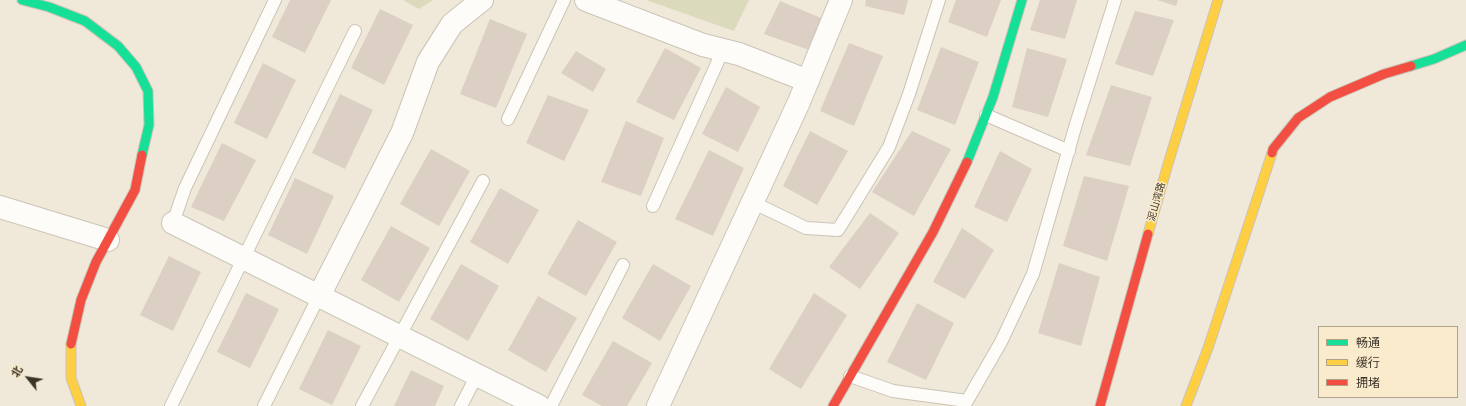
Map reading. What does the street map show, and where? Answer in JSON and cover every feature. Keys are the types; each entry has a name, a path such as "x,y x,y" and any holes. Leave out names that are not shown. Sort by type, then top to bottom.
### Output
{"street":[{"path":"22,0 49,7 84,21 118,46 136,67 148,91 149,125 136,190 96,262 81,300 71,343 71,378 81,406"},
{"path":"319,296 402,133 428,62 452,24 482,0"},
{"path":"586,0 703,45 738,54 808,81"},
{"path":"658,406 808,81 841,0"},
{"path":"833,406 933,232 967,164 993,97 1022,0"},
{"name":"泥山湾路","path":"1100,406 1168,164 1218,0"},
{"path":"1186,406 1208,348 1273,149 1298,118 1330,97 1384,74 1434,59 1466,45"},
{"path":"0,207 108,240"},
{"path":"173,223 539,406"}],"lane":[{"path":"173,223 185,188 275,0"},
{"path":"508,119 564,0"},
{"path":"752,202 806,228 838,230 889,147 909,94 939,0"},
{"path":"850,376 893,391 967,402 1001,342 1034,274 1115,0"},
{"path":"171,406 355,31"},
{"path":"653,206 722,50"},
{"path":"986,115 1069,152"},
{"path":"362,406 483,181"},
{"path":"551,406 623,265"},
{"path":"264,406 319,296"},
{"path":"461,406 477,375"}],"green space":[{"path":"403,0 433,0 419,9"},
{"path":"646,0 749,0 734,31"}],"building":[{"path":"290,0 331,0 305,53 272,37"},
{"path":"866,0 908,0 904,15 865,6"},
{"path":"956,0 1001,0 987,37 948,22"},
{"path":"1040,0 1077,0 1065,39 1030,30"},
{"path":"1157,0 1178,0 1176,6"},
{"path":"780,1 821,18 809,50 764,34"},
{"path":"380,9 413,25 384,85 351,68"},
{"path":"1135,11 1174,20 1153,76 1115,64"},
{"path":"490,19 527,34 496,108 460,94"},
{"path":"849,43 883,56 854,126 820,111"},
{"path":"941,47 979,62 955,125 917,110"},
{"path":"665,48 701,68 674,120 636,102"},
{"path":"1027,48 1067,59 1048,117 1012,107"},
{"path":"576,51 606,69 593,92 561,73"},
{"path":"263,63 296,80 267,139 234,123"},
{"path":"1111,85 1152,97 1130,166 1086,155"},
{"path":"726,87 760,107 738,152 702,134"},
{"path":"340,94 373,110 345,169 312,153"},
{"path":"548,95 589,110 564,161 526,143"},
{"path":"626,121 664,138 641,196 601,182"},
{"path":"810,131 848,151 817,205 783,186"},
{"path":"912,131 951,149 914,216 872,192"},
{"path":"222,143 256,160 224,221 191,207"},
{"path":"431,149 470,171 439,226 400,204"},
{"path":"709,150 744,168 713,236 675,219"},
{"path":"1000,151 1032,169 1007,222 974,207"},
{"path":"1084,176 1129,186 1107,261 1063,246"},
{"path":"295,178 334,196 307,254 268,235"},
{"path":"500,188 539,210 508,264 470,242"},
{"path":"870,213 899,233 860,289 829,267"},
{"path":"578,220 617,242 586,296 547,274"},
{"path":"391,226 430,248 399,302 361,280"},
{"path":"962,228 994,250 965,299 933,282"},
{"path":"169,256 201,272 173,331 140,315"},
{"path":"1059,263 1100,277 1081,346 1038,333"},
{"path":"461,264 499,286 468,341 430,319"},
{"path":"653,264 691,286 660,341 622,318"},
{"path":"246,293 279,309 250,368 217,352"},
{"path":"814,293 847,315 801,389 769,369"},
{"path":"538,296 577,318 546,372 508,350"},
{"path":"917,303 954,323 926,380 887,362"},
{"path":"328,330 361,346 332,405 299,389"},
{"path":"613,341 652,363 627,406 602,406 582,395"},
{"path":"411,370 444,386 435,406 394,406"}],"traffic: fast":[{"path":"22,0 49,7 85,21 118,46 136,67 148,91 149,125 142,155"},
{"path":"967,162 993,97 1022,0"},
{"path":"1411,66 1434,59 1466,45"}],"traffic: slow":[{"path":"1148,234 1218,0"},
{"path":"1186,406 1208,348 1272,153"},
{"path":"71,344 71,378 81,406"}],"traffic: jam":[{"path":"1272,153 1273,149 1298,118 1330,97 1384,74 1411,66"},
{"path":"71,344 81,300 96,262 135,190 142,155"},
{"path":"833,406 933,232 967,162"},
{"path":"1100,406 1148,234"}]}
